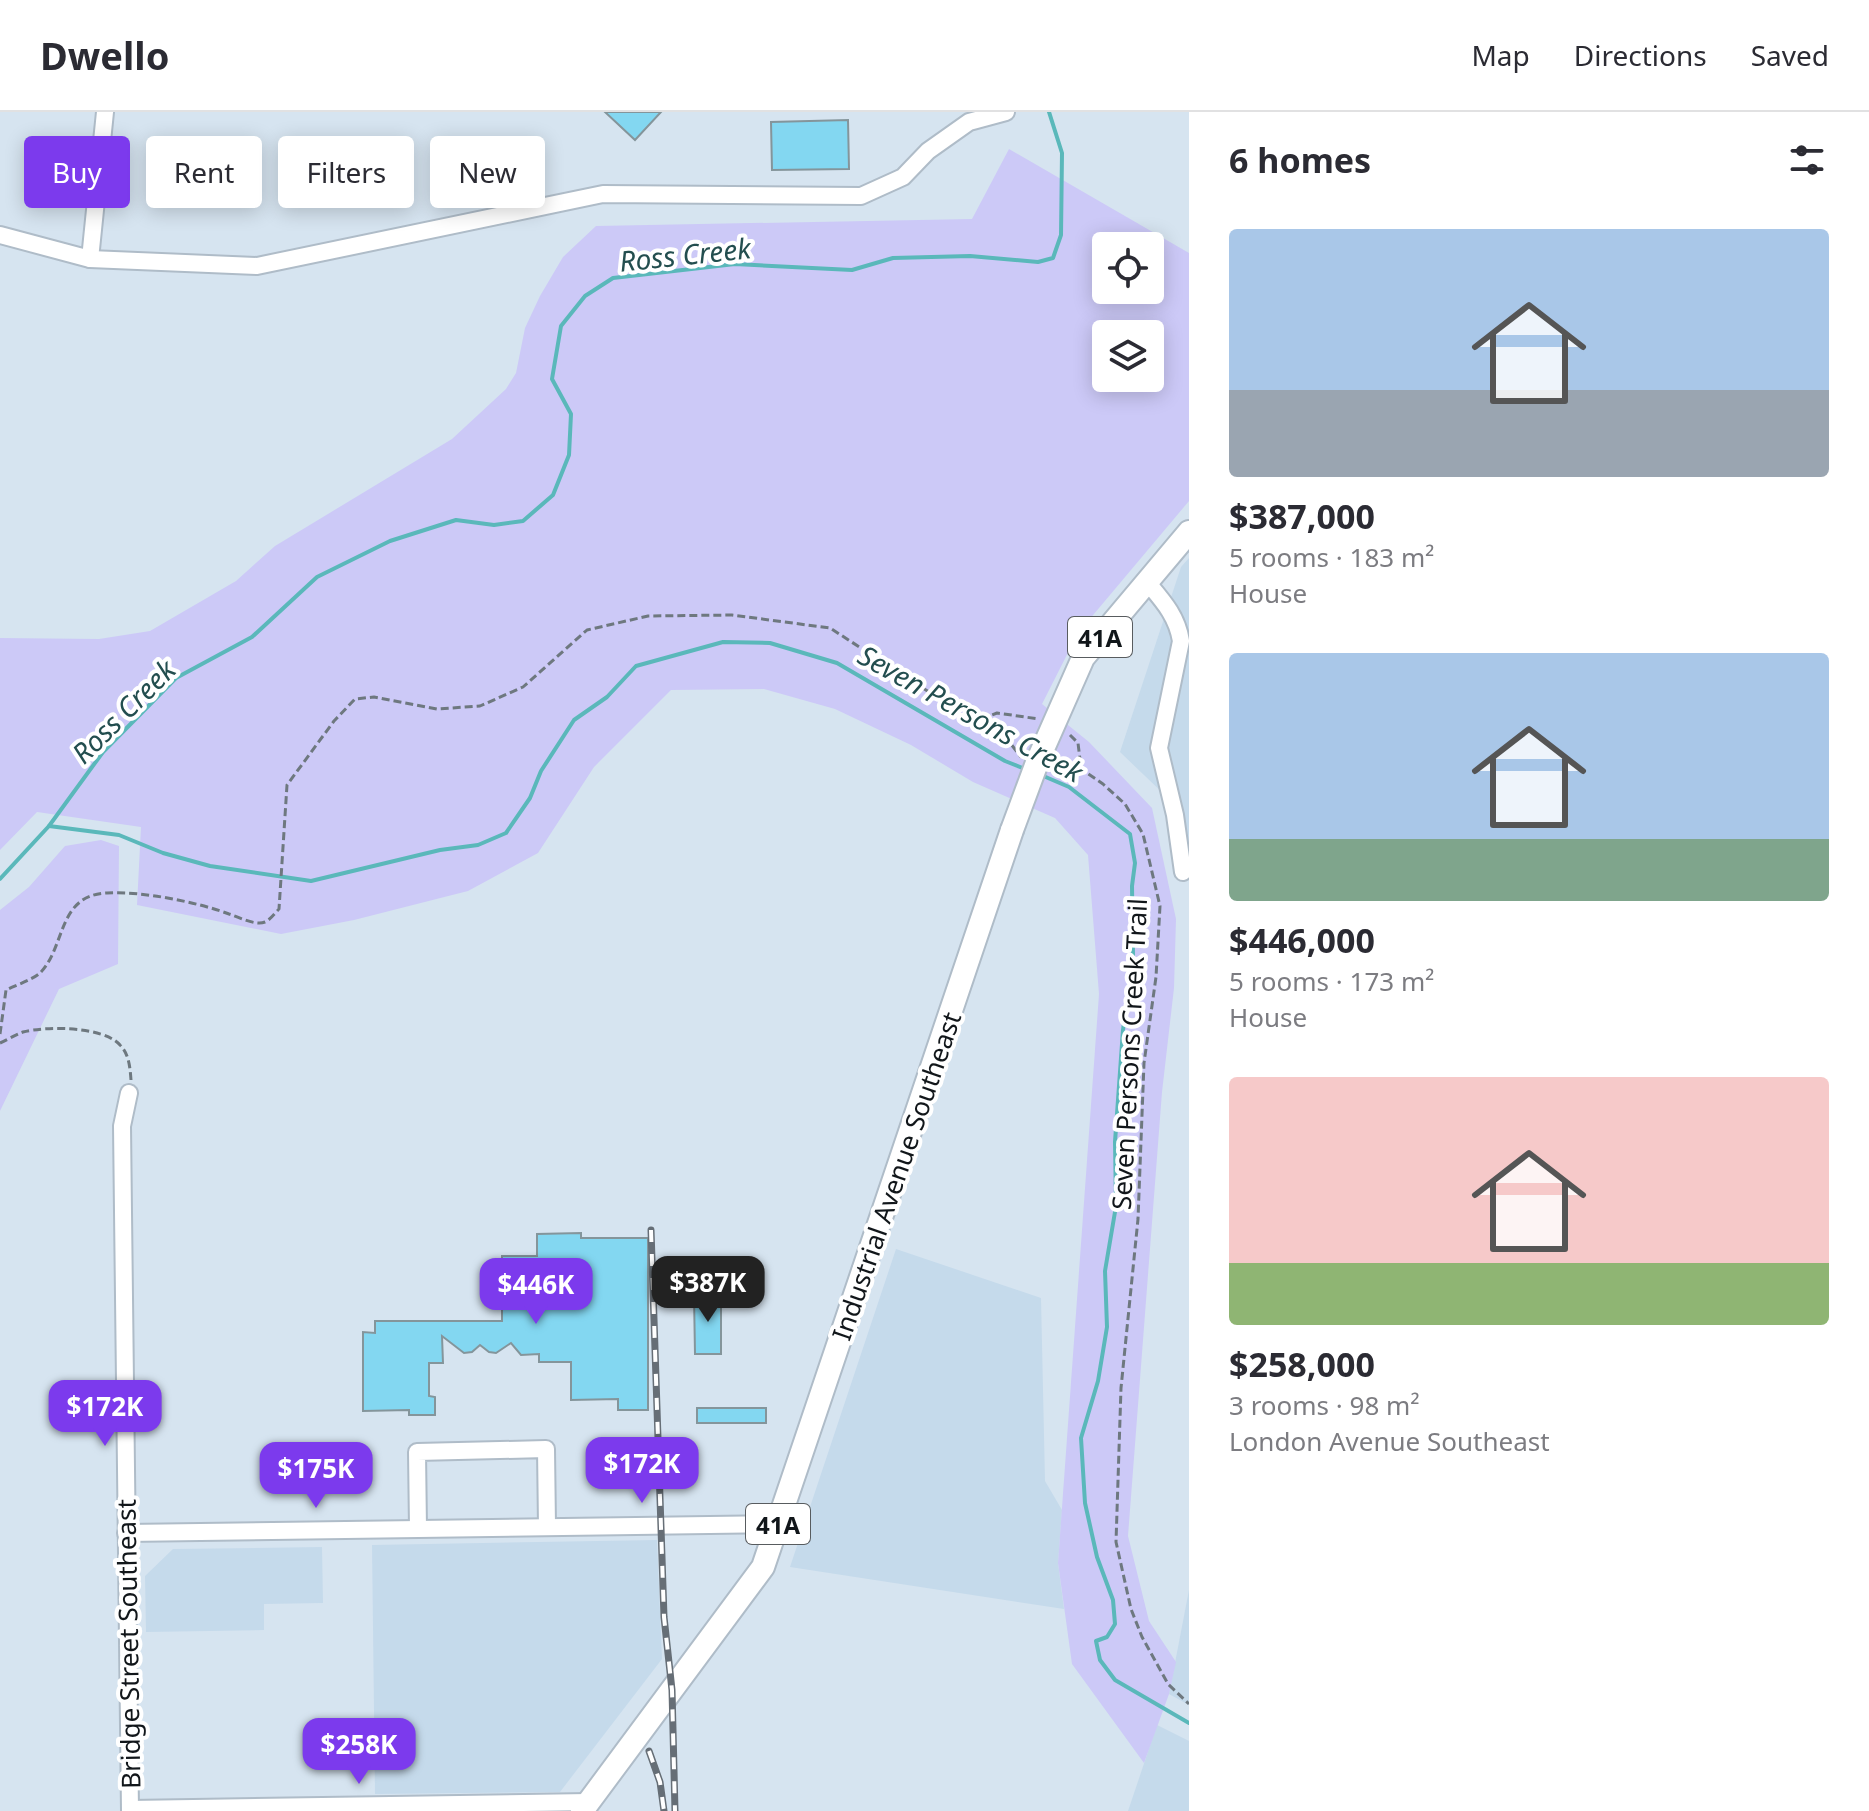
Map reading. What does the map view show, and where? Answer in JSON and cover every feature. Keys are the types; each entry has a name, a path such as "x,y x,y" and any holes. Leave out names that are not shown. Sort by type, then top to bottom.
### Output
{"main road":[{"name":"Industrial Avenue Southeast","path":"585,1807 763,1567 1012,830 1038,763 1083,658 1189,532"}],"street":[{"path":"90,259 105,112"},
{"path":"0,235 90,259 257,266 603,194 861,196 903,177 928,151 969,122 1006,112"},
{"path":"1147,582 1173,613 1181,641 1182,670 1159,748 1175,815 1183,872"},
{"name":"Bridge Street Southeast","path":"129,1093 122,1126 130,1810"},
{"path":"418,1528 417,1452 546,1449 547,1526"},
{"path":"126,1533 778,1524"},
{"path":"130,1810 585,1807"}],"path":[{"path":"0,1034 6,990 39,973 54,948 65,919 83,899 104,893 143,894 254,922 265,922 279,909 287,785 334,721 355,699 374,697 437,709 480,706 523,687 587,630 648,616 732,615 830,628 949,705 997,726 1038,763"},
{"name":"Seven Persons Creek Trail","path":"1038,763 1081,769 1125,804 1143,834 1160,906 1156,977 1144,1063 1138,1219 1121,1388 1116,1542 1131,1609 1142,1637 1168,1684 1189,1704"},
{"path":"0,1043 23,1032 47,1030 104,1034 120,1044 128,1058 129,1093"}],"shaded area":[{"path":"1009,149 1153,232 1092,232 1092,304 1164,304 1164,239 1189,253 1189,501 1078,633 1042,704 1089,742 1152,808 1176,919 1174,988 1162,1092 1128,1536 1149,1621 1176,1662 1169,1694 1144,1763 1072,1664 1058,1563 1099,994 1088,855 1055,818 973,782 911,745 835,709 764,689 671,690 594,767 538,853 468,891 354,920 281,934 137,905 141,827 37,812 0,850 0,638 99,639 150,631 236,581 275,546 452,439 506,389 516,373 525,328 540,296 563,257 596,226 972,219"},
{"path":"1189,558 1189,873 1168,798 1120,752 1181,567"},
{"path":"101,840 119,846 118,964 59,989 0,1111 0,910 29,887 65,846"},
{"path":"896,1249 1041,1298 1045,1481 1062,1510 1058,1563 1064,1609 790,1567"},
{"path":"657,1540 662,1659 560,1792 375,1794 372,1545"},
{"path":"322,1547 323,1603 264,1604 264,1630 146,1632 145,1576 173,1549"},
{"path":"1189,1590 1189,1705 1169,1694"},
{"path":"1157,1725 1189,1741 1189,1811 1128,1811"}],"building":[{"path":"605,112 661,112 635,140"},
{"path":"848,120 849,169 772,170 771,122"},
{"path":"581,1233 581,1238 648,1238 648,1410 618,1410 618,1399 571,1400 571,1362 539,1362 539,1354 521,1355 511,1343 496,1353 480,1345 472,1352 464,1353 442,1336 443,1363 429,1363 429,1396 435,1397 435,1415 409,1415 409,1410 363,1411 363,1332 375,1333 375,1321 502,1321 502,1256 537,1256 537,1234"},
{"path":"694,1295 721,1295 721,1354 695,1354"},
{"path":"697,1408 766,1408 766,1423 697,1423"}],"waterway":[{"name":"Ross Creek","path":"0,879 49,826 103,752 176,678 252,637 317,577 390,541 456,520 494,525 523,521 553,495 569,455 571,414 552,379 561,326 585,296 613,278 735,264 852,270 893,258 970,256 1038,262 1053,258 1061,235 1062,153 1049,112"},
{"name":"Seven Persons Creek","path":"49,826 119,835 163,853 210,866 311,881 440,850 478,845 506,833 530,798 541,771 574,720 607,697 636,666 723,642 770,643 837,663 1005,761 1025,769"},
{"name":"Seven Persons Creek","path":"1041,775 1069,787 1130,834 1135,863 1132,886 1133,955 1123,1030 1115,1142 1116,1206 1105,1271 1107,1327 1098,1381 1081,1438 1085,1503 1097,1557 1113,1600 1115,1624 1107,1637 1096,1641 1100,1660 1115,1680 1189,1723"}],"railway":[{"path":"651,1230 664,1617 672,1690 675,1811"},
{"path":"649,1751 660,1782 664,1811"}]}
